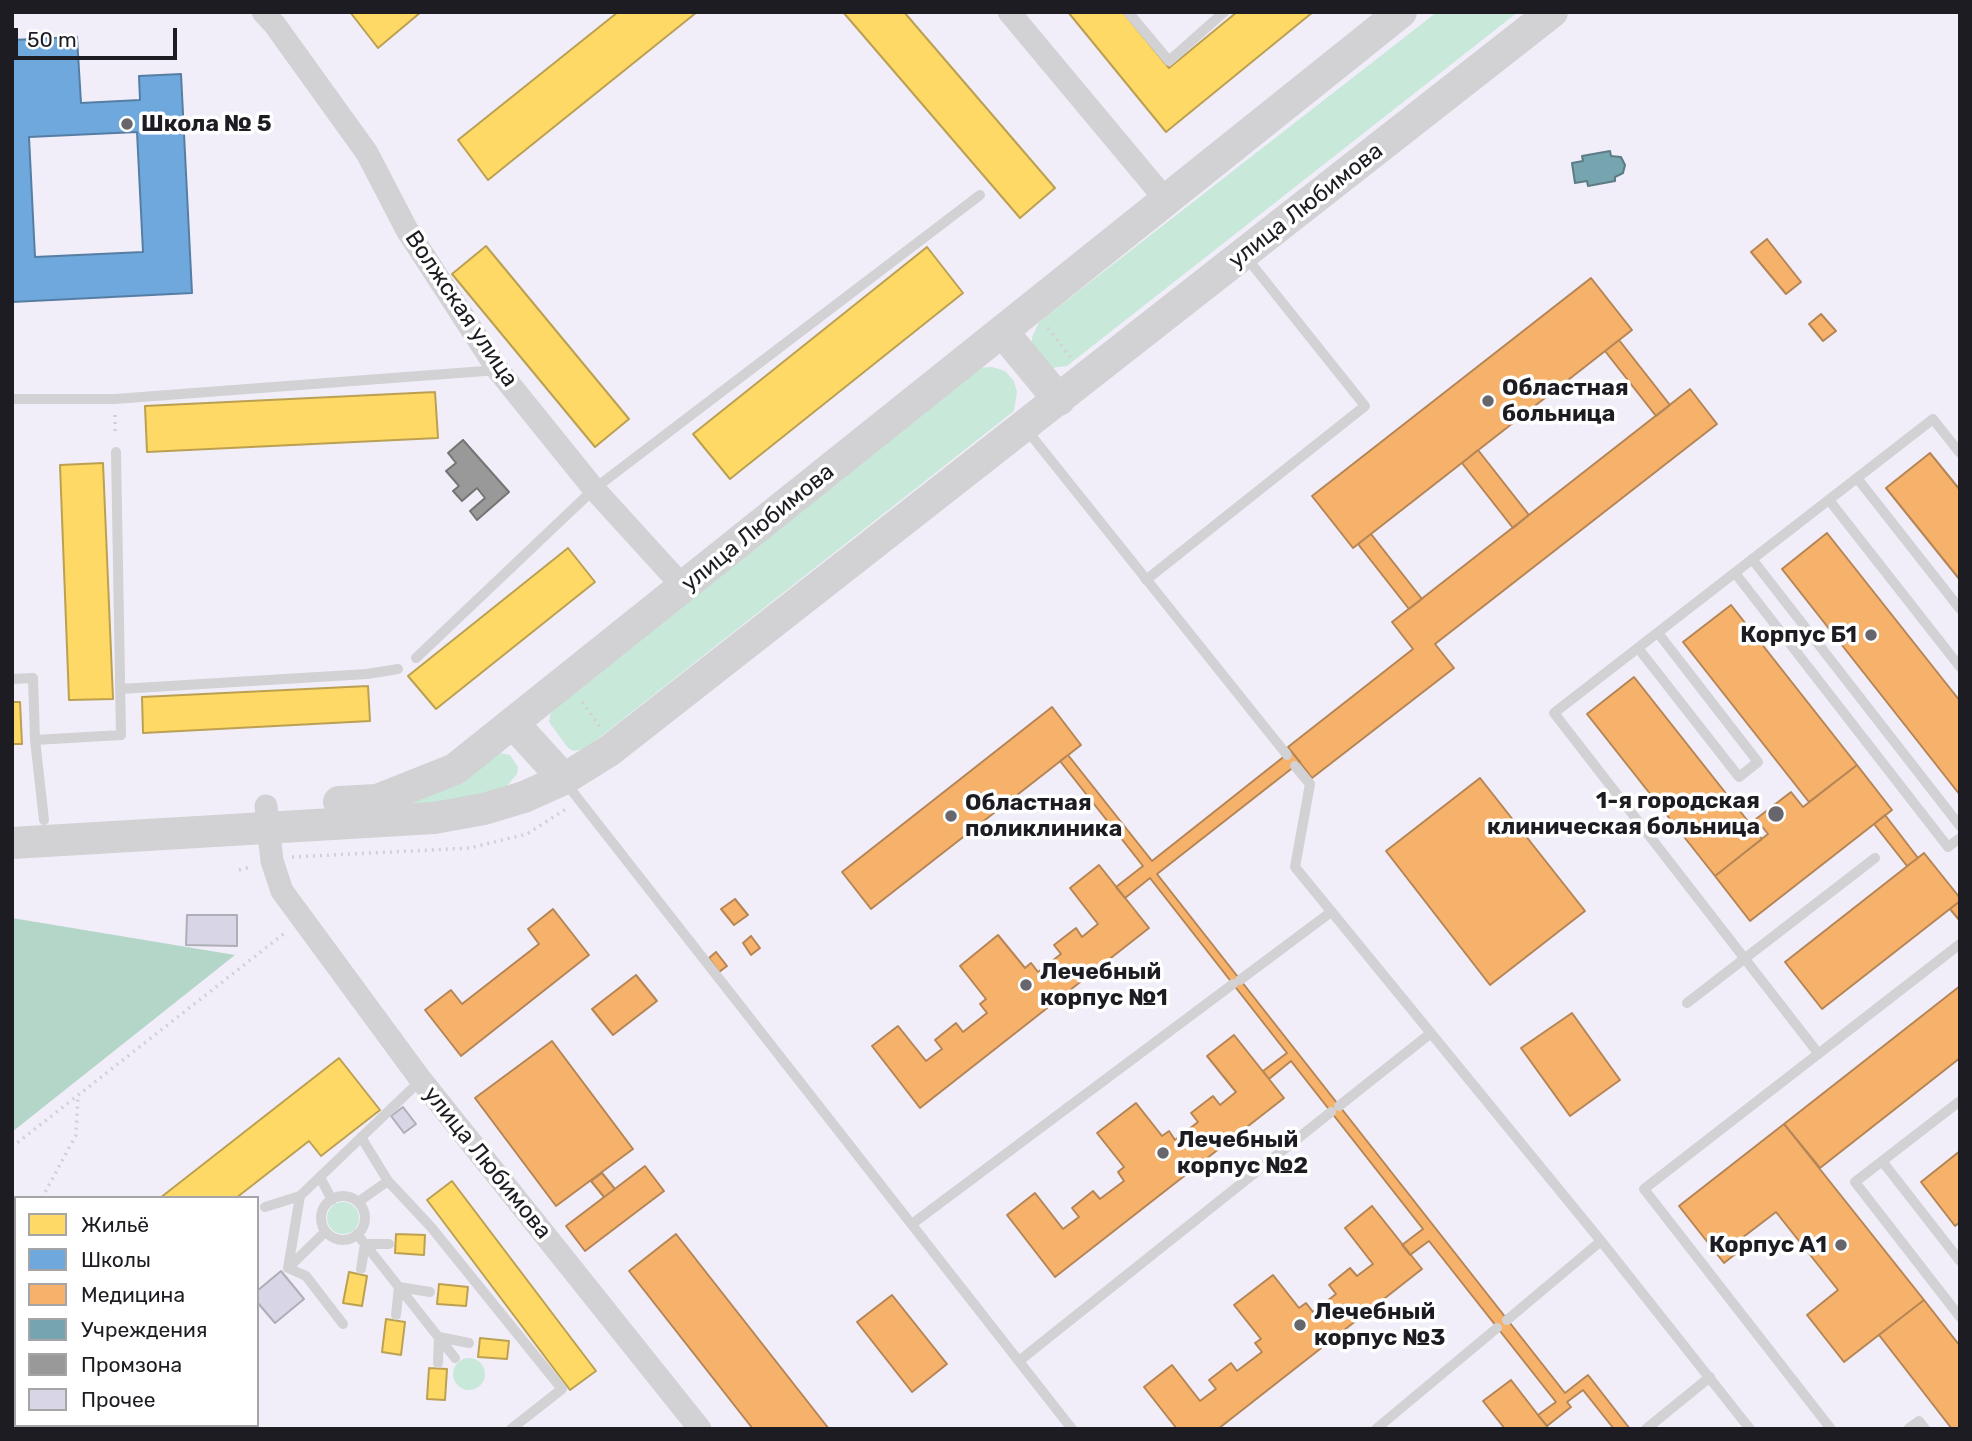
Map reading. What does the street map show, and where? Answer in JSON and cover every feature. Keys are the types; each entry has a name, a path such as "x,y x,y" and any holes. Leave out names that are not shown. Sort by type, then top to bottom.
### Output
{"main road":[{"name":"улица Любимова","path":"12,844 267,817 377,800 455,769 1401,12"},
{"name":"улица Любимова","path":"12,822 267,817 434,818 484,809 564,779 609,751 1552,12"},
{"path":"1002,331 1059,400"},
{"path":"513,723 564,779"}],"street":[{"name":"Волжская улица","path":"263,12 367,153 407,230 498,370 594,489 676,579 682,589"},
{"path":"1009,12 1166,200"},
{"name":"улица Любимова","path":"267,817 272,861 282,891 302,920 421,1080 700,1429"}],"lane":[{"path":"1128,12 1169,61 1224,12"},
{"path":"416,658 594,489 980,195"},
{"path":"1146,580 1365,406 1244,254"},
{"path":"12,399 115,399 498,370"},
{"path":"1818,1053 1553,713 1933,419 1960,453"},
{"path":"1024,427 1287,755"},
{"path":"35,740 121,735 116,452"},
{"path":"1857,478 1960,609"},
{"path":"1829,500 1960,667"},
{"path":"1752,559 1960,826"},
{"path":"1735,573 1948,847 1960,838"},
{"path":"1638,648 1739,777 1758,762 1658,632"},
{"path":"120,689 367,674 398,669"},
{"path":"12,679 33,678 35,740 44,820"},
{"path":"1295,766 1310,784 1295,867 1601,1241 1750,1429"},
{"path":"564,779 1072,1429"},
{"path":"1687,1003 1875,858"},
{"path":"912,1224 1331,912"},
{"path":"1831,1429 1644,1189 1960,944"},
{"path":"1019,1361 1430,1033"},
{"path":"265,1207 300,1196 421,1080"},
{"path":"1960,1101 1855,1182 1960,1317"},
{"path":"361,1137 388,1181 439,1238 562,1389 510,1429"},
{"path":"1882,1161 1960,1261"},
{"path":"320,1177 332,1200"},
{"path":"358,1202 388,1181"},
{"path":"288,1268 300,1196"},
{"path":"345,1196 358,1202 363,1208 365,1222 362,1229 344,1240 331,1236 322,1225 325,1205 345,1196"},
{"path":"288,1268 326,1231"},
{"path":"356,1234 456,1358"},
{"path":"1507,1320 1601,1241"},
{"path":"365,1244 389,1244"},
{"path":"361,1269 365,1244"},
{"path":"288,1268 306,1276 343,1324"},
{"path":"399,1287 430,1292"},
{"path":"396,1315 399,1287"},
{"path":"1376,1429 1497,1328"},
{"path":"439,1337 469,1343"},
{"path":"438,1363 439,1337"},
{"path":"1646,1429 1710,1377"},
{"path":"1908,1429 1919,1421 1925,1429"}],"path":[{"path":"1045,324 1071,358"},
{"path":"115,399 116,452"},
{"path":"579,697 602,730"},
{"path":"12,1147 302,920"},
{"path":"43,1196 76,1135 78,1096"}],"green space":[{"path":"1437,12 1518,12 1067,366 1051,368 1032,353 1032,337 1039,322"},
{"path":"992,367 1005,371 1014,381 1017,392 1014,411 585,749 573,751 568,748 549,722 554,708 980,368"},
{"path":"492,755 510,755 518,767 517,774 505,788 495,794 400,808"},
{"path":"12,918 235,955 12,1132"},
{"path":"14,1200 14,1427 260,1429 12,1429"},
{"path":"343,1202 354,1207 359,1218 354,1229 343,1234 332,1229 327,1218 332,1207"},
{"path":"469,1358 480,1363 485,1374 480,1385 469,1390 458,1385 453,1374 458,1363"}],"building: Жильё":[{"path":"350,12 421,12 378,48"},
{"path":"618,12 697,12 488,180 458,140"},
{"path":"843,12 904,12 1055,188 1020,218"},
{"path":"1068,12 1123,12 1169,68 1237,12 1313,12 1166,132"},
{"path":"486,246 629,419 595,447 452,274"},
{"path":"927,247 963,293 730,479 693,434"},
{"path":"435,392 438,438 147,452 145,406"},
{"path":"103,463 113,699 69,700 60,465"},
{"path":"568,548 595,582 436,709 408,676"},
{"path":"368,686 370,721 143,733 142,697"},
{"path":"12,702 20,702 22,744 12,744"},
{"path":"339,1058 380,1110 321,1156 309,1141 239,1196 163,1196"},
{"path":"452,1181 596,1371 570,1390 427,1200"},
{"path":"396,1234 425,1235 424,1255 395,1253"},
{"path":"349,1272 367,1276 362,1306 343,1303"},
{"path":"439,1284 468,1287 466,1306 437,1304"},
{"path":"386,1319 405,1322 401,1355 382,1352"},
{"path":"480,1338 509,1341 507,1359 478,1357"},
{"path":"429,1368 447,1369 445,1400 427,1399"}],"building: Школы":[{"path":"77,37 81,103 140,100 139,76 181,74 192,293 12,302 12,40","holes":["137,132 143,252 35,257 29,137"]}],"building: Медицина":[{"path":"1767,239 1801,282 1786,294 1751,252"},
{"name":"Областная больница","path":"1591,278 1632,330 1353,548 1312,496"},
{"path":"1821,314 1836,331 1823,341 1809,324"},
{"path":"1619,340 1670,405 1656,416 1605,351"},
{"path":"1690,389 1717,424 1435,644 1454,668 1312,778 1288,747 1413,649 1392,622"},
{"path":"1478,450 1529,515 1513,528 1462,463"},
{"path":"1930,453 1960,490 1960,580 1886,488"},
{"name":"Корпус Б1","path":"1827,533 1960,701 1960,795 1782,569"},
{"path":"1371,534 1422,599 1409,609 1358,544"},
{"path":"1731,605 1857,765 1809,802 1683,642"},
{"path":"1634,677 1762,839 1715,876 1587,714"},
{"name":"Областная поликлиника","path":"1052,707 1081,745 871,909 842,872"},
{"path":"1291,751 1300,762 1157,874 1565,1393 1588,1375 1630,1429 1614,1429 1583,1390 1567,1402 1571,1407 1547,1426 1538,1415 1556,1402 1429,1241 1410,1255 1402,1245 1423,1229 1291,1061 1269,1079 1263,1071 1287,1053 1150,878 1125,898 1116,887 1143,866 1060,761 1068,755 1152,861"},
{"path":"1857,765 1892,810 1750,921 1715,876 1768,834 1756,819 1791,792 1803,807"},
{"path":"1480,778 1585,911 1490,985 1386,851"},
{"path":"1885,815 1918,858 1907,866 1874,824"},
{"path":"1924,853 1960,901 1822,1009 1785,962"},
{"name":"Лечебный корпус №1","path":"1099,865 1149,928 920,1108 872,1046 898,1026 926,1061 942,1049 935,1040 956,1023 963,1032 987,1013 980,1004 986,999 960,966 998,935 1025,968 1031,963 1038,972 1061,954 1054,945 1076,928 1082,937 1098,924 1070,888"},
{"path":"735,899 748,915 734,925 721,909"},
{"path":"1960,901 1960,921 1950,909"},
{"path":"553,909 589,955 461,1056 425,1010 451,990 462,1004 539,944 528,929"},
{"path":"751,936 760,948 751,955 743,943"},
{"path":"716,952 727,966 719,972 709,958"},
{"path":"636,975 657,1001 613,1035 592,1009"},
{"path":"1960,986 1960,1058 1820,1168 1784,1124"},
{"path":"1572,1013 1620,1080 1570,1116 1521,1048"},
{"name":"Лечебный корпус №2","path":"1234,1035 1284,1098 1055,1277 1007,1215 1035,1193 1063,1229 1079,1217 1072,1208 1093,1191 1100,1199 1124,1181 1118,1172 1124,1167 1097,1133 1136,1103 1162,1136 1169,1131 1175,1140 1198,1122 1191,1113 1213,1096 1220,1105 1236,1092 1207,1056"},
{"path":"552,1041 633,1149 556,1206 475,1098"},
{"name":"Корпус А1","path":"1784,1124 1924,1300 1844,1362 1807,1315 1838,1290 1776,1212 1738,1241 1743,1248 1724,1263 1679,1206"},
{"path":"1960,1151 1960,1222 1955,1226 1921,1182"},
{"path":"645,1166 664,1191 585,1251 566,1226"},
{"path":"602,1173 615,1189 604,1197 591,1181"},
{"name":"Лечебный корпус №3","path":"1372,1206 1422,1269 1218,1429 1177,1429 1144,1387 1172,1365 1200,1401 1216,1389 1209,1380 1231,1363 1237,1371 1262,1352 1255,1343 1261,1339 1234,1305 1273,1275 1299,1308 1306,1303 1313,1312 1336,1294 1329,1285 1350,1268 1357,1276 1373,1264 1345,1228"},
{"path":"676,1234 829,1429 753,1429 629,1271"},
{"path":"892,1295 947,1364 912,1392 857,1322"},
{"path":"1924,1300 1960,1346 1960,1429 1952,1429 1879,1335"},
{"path":"1511,1380 1549,1429 1505,1429 1483,1401"}],"building: Учреждения":[{"path":"1610,151 1611,156 1621,157 1625,165 1623,173 1615,177 1615,181 1588,186 1587,181 1575,183 1572,163 1583,161 1582,156"}],"building: Промзона":[{"path":"463,440 509,492 477,520 470,511 485,498 477,488 462,501 453,491 459,486 446,471 456,463 448,453"}],"building: Прочее":[{"path":"187,915 237,915 237,946 186,945"},
{"path":"403,1107 416,1124 404,1133 391,1116"},
{"path":"281,1271 304,1299 275,1323 259,1304 259,1289"}],"place":[{"name":"Школа № 5","path":"127,124"},
{"name":"Областная больница","path":"1488,401"},
{"name":"Корпус Б1","path":"1871,635"},
{"name":"1-я городская клиническая больница","path":"1776,814"},
{"name":"Областная поликлиника","path":"951,816"},
{"name":"Лечебный корпус №1","path":"1026,985"},
{"name":"Лечебный корпус №2","path":"1163,1153"},
{"name":"Корпус А1","path":"1841,1245"},
{"name":"Лечебный корпус №3","path":"1300,1325"}]}
